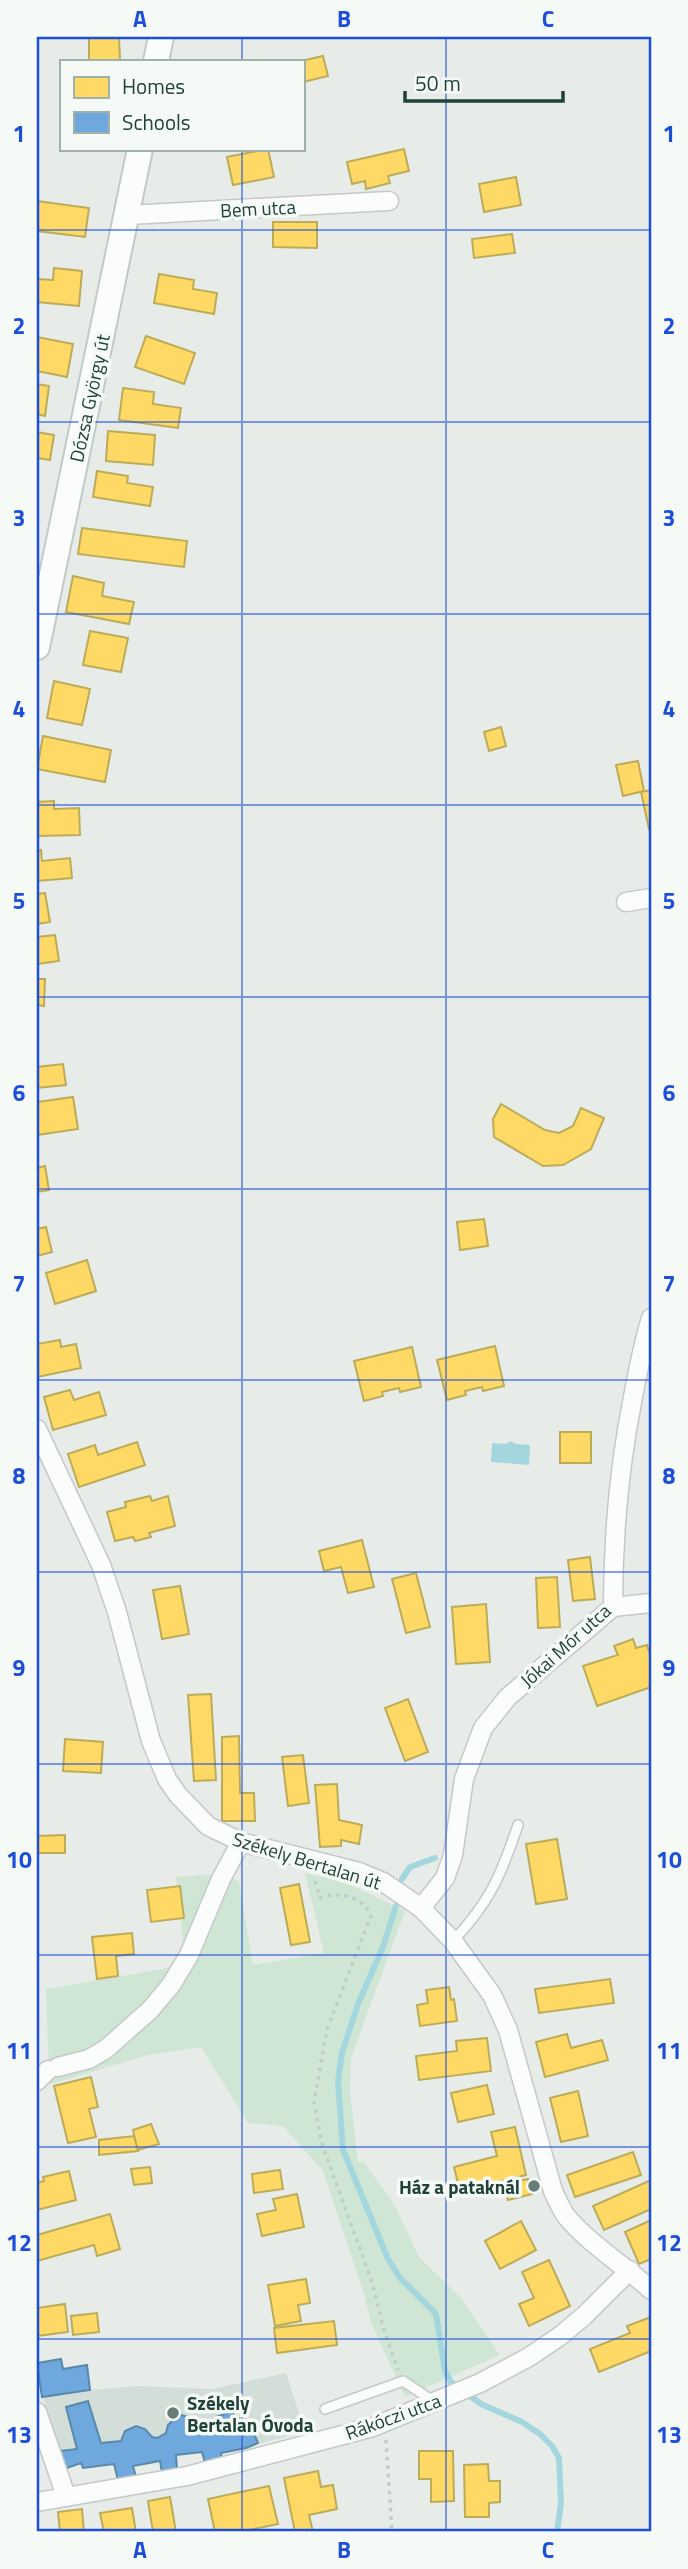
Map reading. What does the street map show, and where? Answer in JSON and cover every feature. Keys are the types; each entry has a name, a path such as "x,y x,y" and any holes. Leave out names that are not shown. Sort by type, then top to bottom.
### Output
{"main road":[{"path":"156,60 161,37"},
{"name":"Dózsa György út","path":"37,648 140,150"}],"street":[{"name":"Bem utca","path":"128,215 389,201"},
{"path":"626,902 651,898"},
{"name":"Jókai Mór utca","path":"421,1908 445,1878 453,1855 464,1779 483,1728 508,1697 614,1607 613,1544 621,1457 644,1340 651,1318"},
{"name":"Székely Bertalan út","path":"37,1429 101,1565 117,1612 151,1741 167,1779 191,1811 208,1826 241,1842 359,1872 383,1882 421,1908 453,1941 492,1995 508,2030 553,2191 565,2214 582,2232 651,2290"},
{"path":"614,1607 651,1603"},
{"path":"48,2073 89,2059 106,2049 150,2010 172,1984 189,1955 221,1879 241,1842"},
{"name":"Rákóczi utca","path":"37,2502 187,2476 373,2427 480,2383 529,2357 560,2336 630,2270"},
{"path":"37,2412 66,2496"}],"lane":[{"path":"453,1941 483,1907 502,1872 519,1825"},
{"path":"324,2409 404,2381 437,2400"}],"path":[{"path":"312,1862 320,1898 336,1894 346,1895 363,1904 371,1916 327,2029 314,2102 322,2144 373,2285 383,2328 404,2381"},
{"path":"385,2422 392,2532"}],"shaded area":[{"name":"Székely Bertalan Óvoda","path":"286,2373 305,2432 221,2453 222,2459 205,2463 202,2452 176,2455 177,2469 162,2472 159,2461 134,2466 136,2477 118,2480 113,2464 83,2468 81,2463 64,2469 42,2394 137,2386 212,2389"}],"green space":[{"path":"305,1873 344,1882 405,1911 351,2058 350,2092 358,2162 363,2161 394,2204 419,2257 460,2297 500,2355 405,2397 371,2323 323,2171 283,2126 248,2123 201,2047 148,2055 51,2084 49,2075 46,1989 173,1967 184,1952 176,1877 214,1874 239,1881 253,1965 324,1953"}],"water":[{"path":"511,1441 530,1445 529,1465 491,1462 492,1443 506,1444"}],"building: Homes":[{"path":"89,37 119,37 120,60 89,60"},
{"path":"323,56 328,76 304,82 304,60"},
{"path":"404,149 409,171 388,176 390,183 366,189 365,181 352,184 347,162"},
{"path":"268,150 274,177 233,185 227,157"},
{"path":"516,177 521,205 484,212 479,184"},
{"path":"37,201 89,208 85,237 37,231"},
{"path":"273,222 317,222 317,248 273,247"},
{"path":"512,234 515,253 474,258 472,239"},
{"path":"54,268 82,271 79,306 37,302 37,279 53,280"},
{"path":"159,274 194,280 193,289 217,293 214,314 154,303"},
{"path":"146,336 195,353 184,384 135,367"},
{"path":"37,337 73,344 67,377 37,371"},
{"path":"37,384 49,386 45,416 37,414"},
{"path":"123,388 154,392 153,404 181,408 178,428 119,420"},
{"path":"108,431 155,435 153,465 106,461"},
{"path":"37,432 54,435 50,460 37,458"},
{"path":"97,471 128,476 127,483 153,487 150,506 93,497"},
{"path":"82,528 187,541 184,567 78,554"},
{"path":"73,576 104,583 102,596 134,602 129,624 66,612"},
{"path":"90,631 128,638 121,672 83,665"},
{"path":"54,681 90,689 82,725 47,718"},
{"path":"501,727 506,746 489,751 484,732"},
{"path":"43,736 111,750 105,782 37,769"},
{"path":"638,761 644,791 623,796 616,765"},
{"path":"651,790 651,828 649,829 641,792"},
{"path":"54,801 54,809 79,808 80,835 37,836 37,802"},
{"path":"41,850 42,861 70,858 72,878 37,881 37,851"},
{"path":"45,893 50,922 37,924 37,894"},
{"path":"55,935 59,961 37,964 37,937"},
{"path":"37,979 45,979 44,1006 37,1005"},
{"path":"63,1064 66,1085 37,1088 37,1067"},
{"path":"73,1097 78,1129 37,1135 37,1102"},
{"path":"501,1104 545,1130 559,1133 573,1126 581,1108 604,1118 591,1149 563,1165 543,1166 494,1137 493,1119"},
{"path":"45,1166 49,1190 37,1192 37,1168"},
{"path":"484,1219 488,1246 460,1250 457,1222"},
{"path":"46,1227 52,1252 37,1256 37,1229"},
{"path":"87,1260 96,1291 55,1304 46,1273"},
{"path":"60,1340 61,1347 76,1344 81,1368 37,1377 37,1344"},
{"path":"495,1346 504,1386 483,1391 482,1387 465,1391 466,1395 447,1400 437,1360"},
{"path":"412,1347 421,1387 400,1392 399,1388 382,1392 383,1396 364,1401 354,1361"},
{"path":"70,1390 74,1400 99,1392 106,1415 53,1430 44,1397"},
{"path":"560,1432 591,1432 591,1463 560,1463"},
{"path":"137,1442 145,1465 79,1487 68,1454 95,1445 98,1455"},
{"path":"150,1496 152,1501 168,1496 175,1526 149,1533 151,1537 135,1541 133,1537 115,1541 107,1512 126,1507 125,1502"},
{"path":"362,1540 374,1587 348,1593 341,1567 324,1571 319,1551"},
{"path":"590,1557 595,1599 573,1601 568,1560"},
{"path":"416,1573 430,1627 406,1633 392,1579"},
{"path":"557,1577 560,1627 538,1628 536,1578"},
{"path":"180,1586 189,1634 162,1639 153,1590"},
{"path":"486,1604 490,1662 456,1664 452,1607"},
{"path":"633,1639 636,1648 647,1645 651,1658 651,1687 597,1706 583,1666 618,1655 614,1646"},
{"path":"211,1694 216,1780 194,1781 188,1695"},
{"path":"408,1699 428,1752 405,1761 385,1708"},
{"path":"239,1736 240,1793 254,1793 255,1821 222,1821 222,1737"},
{"path":"65,1739 103,1742 101,1773 63,1771"},
{"path":"303,1755 309,1803 288,1806 282,1757"},
{"path":"337,1784 339,1820 362,1825 359,1844 341,1840 341,1846 320,1847 315,1785"},
{"path":"65,1835 65,1853 37,1853 37,1836"},
{"path":"557,1839 567,1899 536,1904 526,1844"},
{"path":"299,1884 310,1942 291,1945 280,1888"},
{"path":"180,1886 184,1918 151,1922 147,1890"},
{"path":"132,1933 134,1954 116,1956 118,1976 97,1979 92,1937"},
{"path":"610,1979 614,2003 539,2013 535,1989"},
{"path":"449,1987 451,2000 454,1999 457,2021 420,2026 417,2005 428,2003 426,1990"},
{"path":"567,2034 571,2048 602,2040 608,2060 545,2077 536,2042"},
{"path":"487,2038 491,2071 419,2080 416,2056 457,2051 456,2041"},
{"path":"91,2077 98,2107 89,2109 96,2137 68,2143 54,2086"},
{"path":"487,2085 494,2114 458,2122 451,2093"},
{"path":"578,2091 588,2136 561,2142 550,2098"},
{"path":"151,2124 159,2144 137,2150 133,2130"},
{"path":"515,2127 526,2175 460,2192 454,2167 497,2156 491,2132"},
{"path":"134,2136 138,2151 99,2155 99,2140"},
{"path":"633,2152 641,2175 575,2197 567,2175"},
{"path":"150,2167 152,2183 134,2185 131,2169"},
{"path":"280,2170 283,2189 254,2193 252,2174"},
{"path":"69,2171 76,2200 37,2210 37,2183 44,2181 43,2177"},
{"path":"528,2179 532,2194 508,2200 504,2184"},
{"path":"651,2180 651,2209 604,2230 593,2206"},
{"path":"297,2194 304,2227 262,2236 257,2214 276,2210 273,2199"},
{"path":"110,2214 120,2249 97,2256 94,2245 37,2261 37,2235"},
{"path":"651,2220 651,2259 639,2264 625,2232"},
{"path":"521,2221 536,2250 500,2269 485,2241"},
{"path":"549,2260 570,2306 529,2326 519,2304 534,2298 522,2272"},
{"path":"306,2279 310,2303 298,2305 301,2321 275,2326 268,2285"},
{"path":"65,2304 68,2332 37,2336 37,2308"},
{"path":"97,2313 99,2332 73,2335 71,2316"},
{"path":"651,2317 651,2351 599,2372 590,2349 630,2333 627,2326"},
{"path":"334,2321 337,2345 277,2353 274,2328"},
{"path":"419,2451 453,2451 454,2501 431,2502 431,2479 419,2479"},
{"path":"488,2464 489,2481 500,2481 500,2502 489,2503 489,2517 465,2517 464,2465"},
{"path":"318,2471 321,2487 333,2485 337,2509 309,2515 313,2532 295,2532 284,2478"},
{"path":"269,2486 278,2524 239,2532 215,2532 208,2499"},
{"path":"170,2497 176,2532 153,2532 148,2501"},
{"path":"132,2508 136,2532 104,2532 100,2513"},
{"path":"82,2509 84,2532 60,2532 58,2512"}],"building: Schools":[{"path":"61,2359 63,2369 87,2365 90,2390 42,2397 37,2363"},
{"path":"88,2401 101,2443 121,2441 125,2431 136,2426 157,2438 166,2433 173,2420 182,2415 191,2418 198,2428 211,2429 216,2417 230,2412 239,2418 243,2427 250,2424 258,2443 221,2453 222,2459 205,2463 202,2452 176,2455 177,2469 162,2472 160,2461 133,2466 136,2477 118,2480 114,2464 83,2468 81,2463 64,2469 59,2451 77,2449 66,2407"}],"waterway":[{"path":"402,1879 410,1867 435,1858"},
{"path":"396,1906 342,2053 338,2081 343,2150 388,2259 400,2278 436,2314 445,2371 451,2382 481,2404 522,2422 540,2434 559,2458 561,2503 557,2532"}],"place":[{"name":"Ház a pataknál","path":"534,2186"},
{"name":"Székely Bertalan Óvoda","path":"173,2413"}]}
